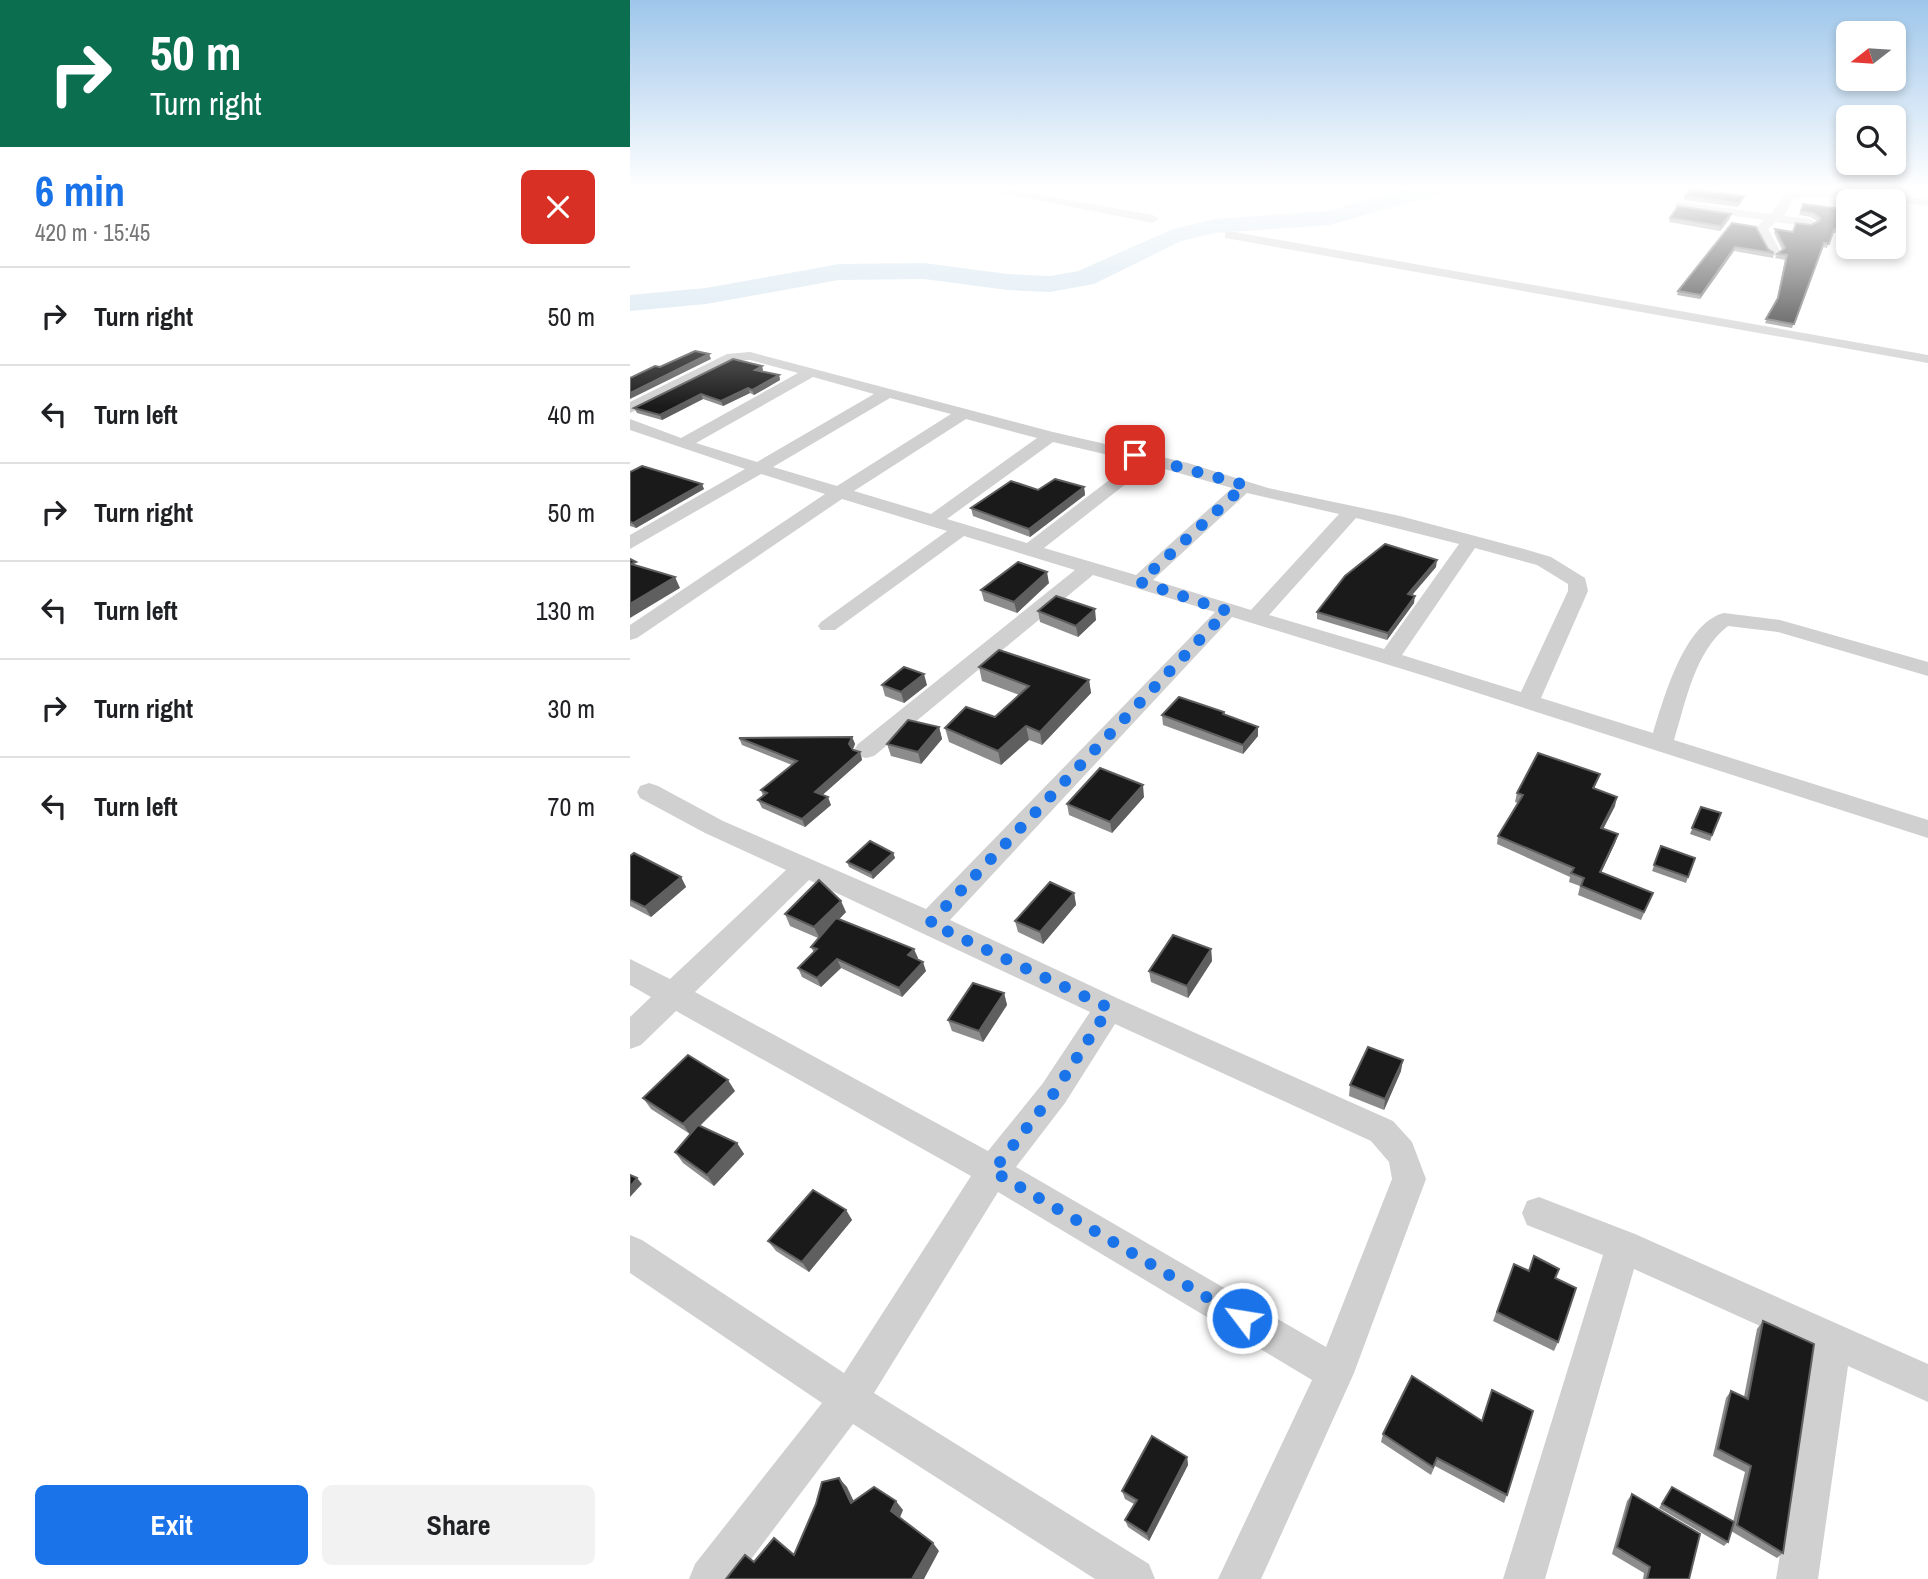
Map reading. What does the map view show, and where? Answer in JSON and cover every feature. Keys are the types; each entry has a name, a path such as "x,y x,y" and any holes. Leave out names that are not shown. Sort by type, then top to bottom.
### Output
{"street":[{"path":"1368,260 1928,359"},
{"path":"630,408 739,356 750,356 890,391 1050,436 1350,513 1399,522 1544,561 1569,574 1578,582 1578,591 1528,701"},
{"path":"682,444 813,371"},
{"path":"630,543 890,391"},
{"path":"630,634 840,492 964,413"},
{"path":"630,424 682,444 933,521 1140,582 1227,611 1256,617 1390,657 1928,829"},
{"path":"933,521 1050,436"},
{"path":"1031,549 1147,459"},
{"path":"1140,582 1245,485"},
{"path":"1256,617 1350,513"},
{"path":"828,626 963,528"},
{"path":"1390,657 1470,542"},
{"path":"866,750 1089,568"},
{"path":"930,923 1227,611"},
{"path":"1662,742 1675,697 1692,656 1717,622 1724,619 1780,626 1928,669"},
{"path":"649,793 714,827 1382,1131 1397,1144 1407,1161 1409,1179 1335,1373 1239,1579"},
{"path":"630,1036 805,868"},
{"path":"630,971 993,1171 1335,1373"},
{"path":"710,1579 849,1399 993,1171 1054,1093 1109,1008"},
{"path":"1539,1213 1623,1246 1928,1383"},
{"path":"1524,1579 1623,1246"},
{"path":"630,1252 849,1399 1134,1579"},
{"path":"1797,1579 1833,1340"}],"building":[{"path":"1703,260 1726,260 1701,295 1678,291"},
{"path":"1786,260 1818,260 1794,324 1766,319 1778,298"},
{"path":"695,351 709,354 630,393 630,378"},
{"path":"733,359 762,366 755,370 779,375 752,390 748,388 721,401 701,394 660,415 634,408"},
{"path":"642,466 702,484 633,523 630,521 630,472"},
{"path":"1055,479 1084,487 1029,529 971,508 1011,481 1038,490"},
{"path":"1385,544 1437,560 1408,594 1415,596 1388,633 1317,612 1345,576"},
{"path":"630,559 636,562 631,564 675,577 630,604"},
{"path":"1018,562 1047,572 1014,602 981,590"},
{"path":"1056,596 1095,609 1076,626 1038,611"},
{"path":"999,650 1089,680 1040,732 1026,726 998,751 945,728 966,707 995,717 1029,686 979,667"},
{"path":"904,667 924,674 901,692 882,685"},
{"path":"1179,697 1258,727 1243,745 1162,715"},
{"path":"908,720 939,727 918,752 887,744"},
{"path":"852,737 849,744 853,750 860,752 815,792 828,797 802,819 758,800 767,793 761,790 797,761 739,738"},
{"path":"1538,753 1600,774 1593,788 1617,797 1601,828 1618,834 1600,872 1653,893 1644,912 1581,886 1584,878 1571,873 1574,868 1498,836 1523,795 1517,793"},
{"path":"1100,768 1143,785 1110,822 1067,804"},
{"path":"1701,807 1721,813 1712,835 1692,828"},
{"path":"870,841 893,853 871,873 847,862"},
{"path":"1661,846 1695,858 1688,877 1654,865"},
{"path":"634,853 681,877 645,907 630,900 630,856"},
{"path":"819,880 841,901 814,927 785,914"},
{"path":"1050,882 1074,893 1040,932 1015,921"},
{"path":"836,918 914,949 908,955 923,962 899,988 837,959 817,978 798,968 817,949 811,947"},
{"path":"1173,935 1211,949 1187,986 1149,971"},
{"path":"973,983 1004,993 979,1031 948,1020"},
{"path":"1368,1047 1403,1060 1385,1099 1350,1085"},
{"path":"688,1055 728,1080 683,1124 643,1098"},
{"path":"698,1125 737,1143 707,1175 675,1152"},
{"path":"630,1175 637,1178 630,1187"},
{"path":"813,1190 846,1210 802,1262 768,1241"},
{"path":"1534,1256 1559,1269 1555,1278 1576,1288 1558,1342 1497,1312 1514,1264 1529,1271"},
{"path":"1763,1321 1814,1344 1783,1553 1737,1525 1751,1466 1718,1449 1731,1391 1748,1399"},
{"path":"1412,1376 1482,1421 1492,1390 1533,1411 1507,1495 1437,1458 1433,1467 1383,1434"},
{"path":"1152,1436 1187,1457 1147,1534 1125,1520 1137,1500 1122,1491"},
{"path":"839,1478 851,1503 874,1487 896,1501 891,1511 933,1543 912,1579 726,1579 745,1555 754,1562 774,1538 794,1555 816,1504 822,1482"},
{"path":"1672,1487 1734,1522 1728,1542 1662,1504"},
{"path":"1632,1494 1700,1534 1689,1579 1647,1579 1650,1567 1617,1547"}],"waterway":[{"path":"630,303 706,296 839,272 924,271 1008,282 1050,284 1085,278 1123,260"}],"route":[{"path":"1135,455 1245,485 1205,519 1156,570 1140,582 1227,611 930,923 1109,1008 1054,1093 993,1171 1242,1318"}]}
